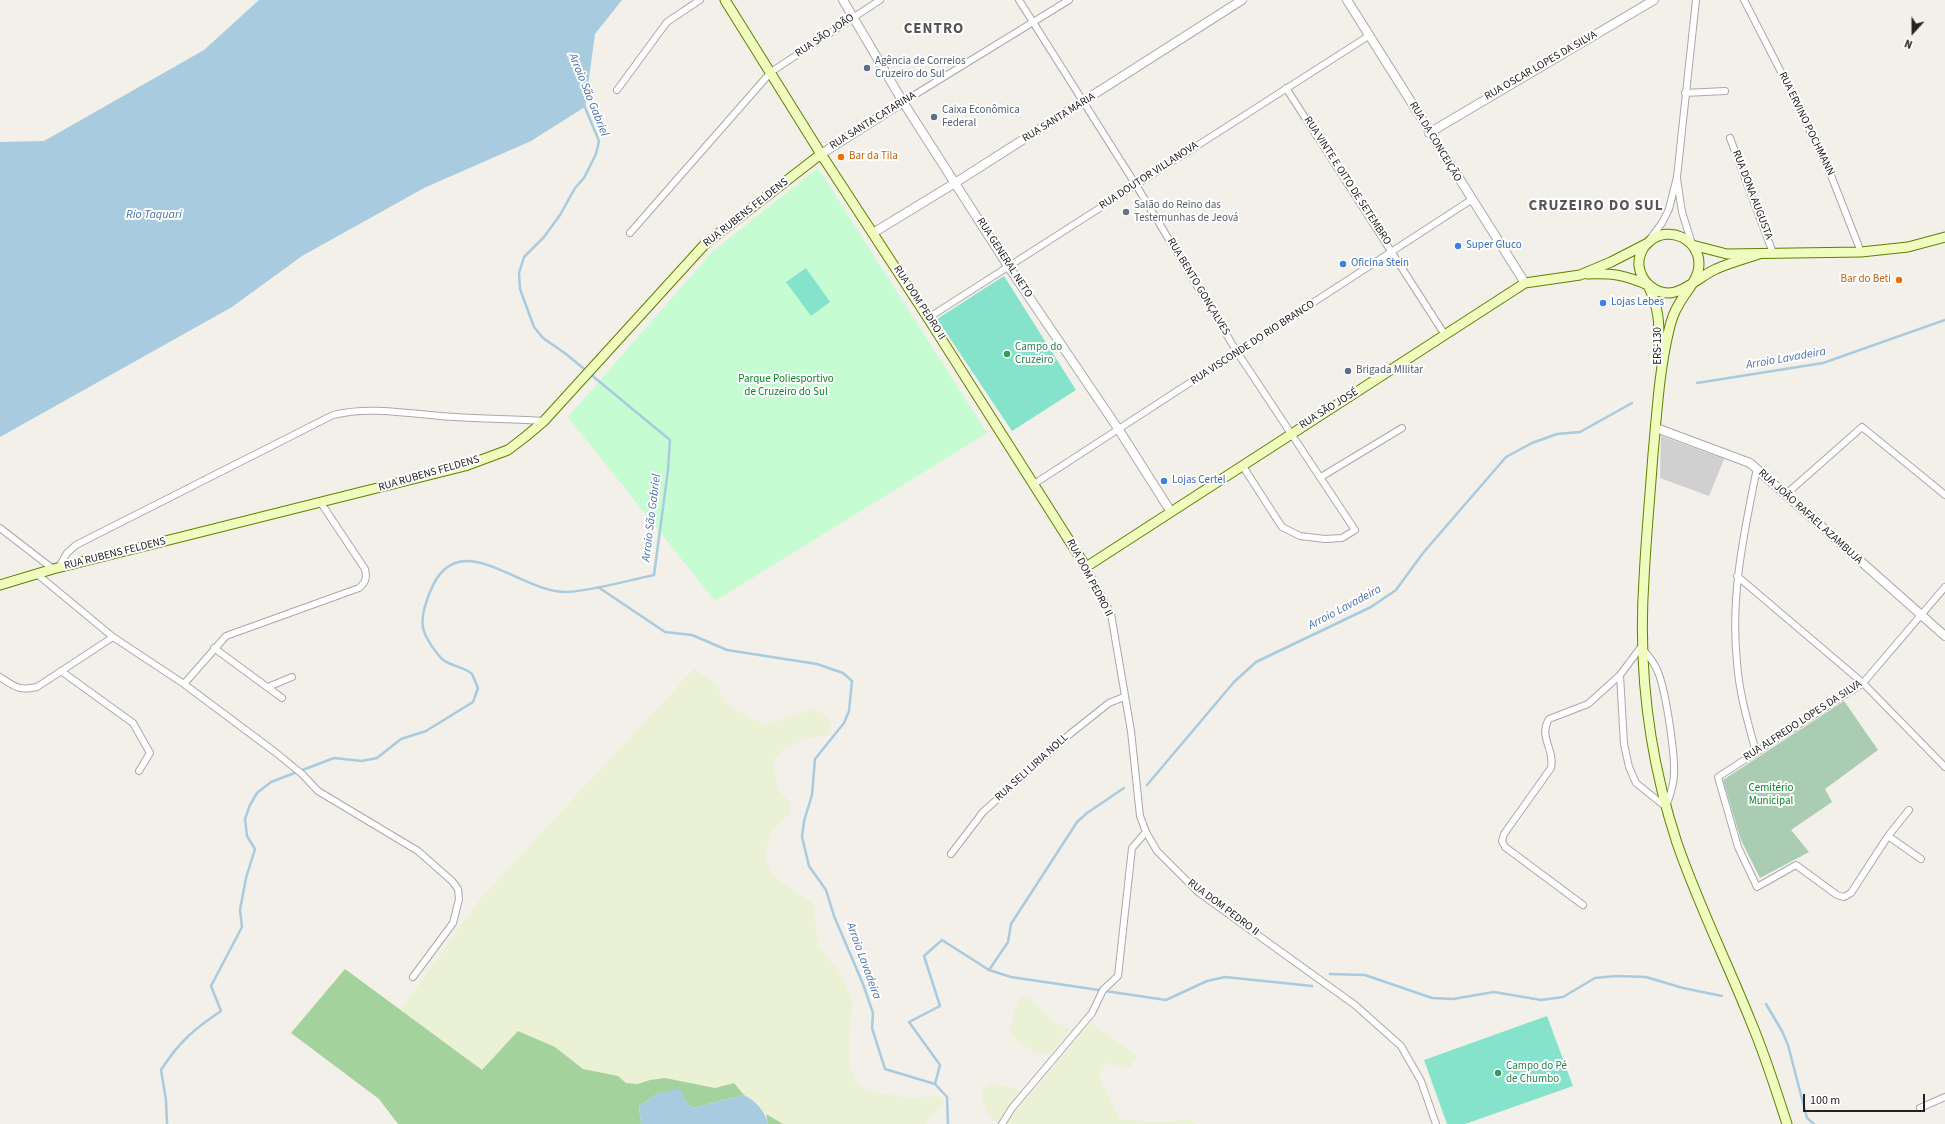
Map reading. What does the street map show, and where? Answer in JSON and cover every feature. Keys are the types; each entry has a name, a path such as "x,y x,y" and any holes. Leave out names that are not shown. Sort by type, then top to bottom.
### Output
{"main road":[{"name":"RUA DOM PEDRO II","path":"725,0 821,154 928,318 1086,567"},
{"name":"RUA RUBENS FELDENS","path":"0,585 56,568 465,466 508,450 544,421 706,243 821,154"},
{"path":"1648,285 1641,274 1639,262 1642,249 1646,244 1658,236 1666,234 1680,236 1692,245 1727,254 1861,252 1908,247 1945,237"},
{"name":"RUA SÃO JOSÉ","path":"1086,567 1525,283 1580,275 1611,262 1646,244"},
{"path":"1689,286 1697,276 1699,263 1692,245"},
{"path":"1580,275 1614,273 1626,275 1661,292 1668,293 1676,292 1689,286 1709,272 1720,267 1759,254"},
{"name":"ERS-130","path":"1648,285 1657,304 1659,321 1659,380 1645,558 1641,647 1649,725 1666,807 1693,886 1752,1024 1787,1124"},
{"name":"ERS-130","path":"1659,380 1669,330 1678,306 1689,286"}],"street":[{"path":"617,90 666,22 700,0"},
{"name":"RUA GENERAL NETO","path":"843,0 903,102 1008,266 1119,430 1170,512"},
{"name":"RUA SÃO JOÃO","path":"630,233 771,72 880,0"},
{"name":"RUA BENTO GONÇALVES","path":"1019,0 1136,185 1237,352 1354,530 1342,538 1325,539 1300,536 1282,527 1242,465"},
{"name":"RUA SANTA CATARINA","path":"821,154 1069,0"},
{"name":"RUA SANTA MARIA","path":"873,233 956,183 1242,0"},
{"name":"RUA DA CONCEIÇÃO","path":"1347,0 1471,200 1525,283"},
{"name":"RUA OSCAR LOPES DA SILVA","path":"1429,133 1654,0"},
{"path":"1646,244 1662,223 1668,209 1677,177 1696,0"},
{"name":"RUA ERVINO POCHMANN","path":"1744,0 1807,124 1832,178 1861,252"},
{"name":"RUA DOUTOR VILLANOVA","path":"928,318 1370,35"},
{"name":"RUA VINTE E OITO DE SETEMBRO","path":"1286,88 1393,252 1445,335"},
{"path":"1685,93 1725,91"},
{"name":"RUA DONA AUGUSTA","path":"1730,138 1773,253"},
{"path":"1677,177 1682,212 1692,245"},
{"name":"RUA VISCONDE DO RIO BRANCO","path":"1034,484 1471,200"},
{"path":"0,528 56,568 68,553 76,546 333,415 352,410 377,410 455,417 544,421"},
{"path":"1320,477 1402,428"},
{"name":"RUA JOÃO RAFAEL AZAMBUJA","path":"1656,428 1750,463 1945,636"},
{"path":"1785,495 1862,428 1945,495"},
{"path":"1756,468 1737,576 1735,625 1736,663 1743,704 1756,752"},
{"path":"184,684 226,636 359,588 365,583 367,578 365,569 321,503"},
{"name":"RUA DOM PEDRO II","path":"1086,567 1111,614 1131,731 1140,816 1146,832 1157,851 1198,892 1355,1005 1401,1046 1421,1081 1436,1124"},
{"path":"37,574 113,637 184,684 302,774 318,791 418,852 452,881 458,889 459,899 457,914 453,923 413,977"},
{"path":"1737,576 1864,683 1945,767"},
{"name":"RUA ALFREDO LOPES DA SILVA","path":"1888,836 1851,893 1844,897 1837,895 1796,865 1758,887 1738,847 1718,777 1864,683 1945,587"},
{"path":"0,677 15,687 25,690 37,687 113,637"},
{"path":"1583,905 1505,847 1502,840 1504,834 1551,768 1552,757 1544,731 1549,719 1588,704 1620,675 1641,647 1658,672 1662,686 1670,734 1674,772 1672,792 1666,807 1636,783 1629,767 1622,732 1620,675"},
{"path":"214,648 282,698"},
{"path":"61,671 133,723 150,753 139,771"},
{"path":"268,687 292,677"},
{"name":"RUA SELI LIRIA NOLL","path":"951,854 983,812 1070,734 1109,702 1124,697"},
{"path":"1909,810 1888,836 1921,859"},
{"path":"1002,1124 1012,1108 1092,1013 1103,990 1118,976 1132,848 1146,832"},
{"path":"1920,1108 1945,1097"}],"shaded area":[{"path":"1661,436 1724,459 1709,496 1660,478"}],"green space":[{"name":"Parque Poliesportivo de Cruzeiro do Sul","path":"818,168 987,433 715,601 568,417 713,251"},
{"path":"806,268 830,302 811,316 786,282"},
{"name":"Campo do Cruzeiro","path":"1004,276 1076,390 1012,431 937,319"},
{"path":"694,669 716,684 726,704 764,725 815,708 832,722 828,735 807,738 782,750 772,762 779,791 790,802 790,813 770,833 765,859 774,877 812,903 819,947 839,971 853,1002 849,1034 849,1065 856,1084 869,1091 908,1098 936,1096 944,1100 936,1114 930,1116 926,1124 783,1124 766,1114 751,1099 744,1095 734,1083 715,1088 665,1078 650,1080 638,1084 626,1083 618,1076 583,1069 555,1047 482,1070 401,1010 480,899"},
{"name":"Cemitério Municipal","path":"1844,701 1878,750 1825,789 1832,802 1791,830 1809,852 1760,878 1741,840 1723,780"},
{"path":"345,969 482,1070 518,1031 555,1047 583,1069 618,1076 626,1083 638,1084 650,1080 665,1078 715,1088 734,1083 744,1095 693,1108 687,1104 680,1090 657,1094 639,1106 641,1124 398,1124 379,1099 291,1033"},
{"path":"1022,996 1029,998 1053,1022 1071,1029 1050,1054 1037,1054 1019,1042 1010,1031 1015,1010"},
{"name":"Campo do Pé de Chumbo","path":"1547,1016 1573,1086 1465,1124 1447,1124 1424,1060"},
{"path":"1090,1023 1138,1056 1128,1069 1106,1062 1099,1077 1120,1119 1164,1123 1186,1119 1196,1124 1006,1124"},
{"path":"990,1083 1023,1090 998,1124 990,1117 983,1102 983,1089"},
{"path":"766,1114 783,1124 768,1124"}],"water":[{"name":"Rio Taquari","path":"259,0 622,0 595,34 585,107 531,141 424,188 302,256 232,307 0,437 0,142 44,141 204,50"},
{"path":"673,1090 681,1090 687,1104 693,1108 744,1095 759,1107 765,1115 768,1124 641,1124 639,1106 657,1094"}],"waterway":[{"name":"Arroio São Gabriel","path":"167,1124 166,1100 161,1070 174,1052 188,1037 221,1011 211,986 242,927 240,910 246,878 255,849 247,836 245,819 250,805 257,793 271,782 334,758 362,761 377,758 401,739 426,731 473,702 478,688 472,674 442,659 426,637 423,629 423,613 426,602 442,572 456,563 472,561 509,573 546,589 564,592 597,588 654,575 668,470 670,440 566,354 543,338 534,327 520,289 519,273 524,257 544,237 560,215 575,188 584,178 596,154 599,141 584,105"},
{"name":"Arroio Lavadeira","path":"1697,383 1823,363 1945,320"},
{"name":"Arroio Lavadeira","path":"1147,785 1234,682 1256,662 1371,607 1396,590 1423,553 1506,457 1532,443 1557,434 1580,432 1632,403"},
{"name":"Arroio Lavadeira","path":"598,587 665,632 692,635 727,650 817,664 843,673 852,681 849,711 844,723 815,759 812,795 804,821 802,837 809,866 826,890 834,916 863,984 873,1013 872,1028 885,1069 935,1084 940,1065 909,1022 940,1006 924,956 942,940 989,970 1011,977 1166,1000 1207,981 1225,977 1312,986"},
{"name":"Arroio Lavadeira","path":"989,970 1008,942 1011,924 1077,822 1087,813 1124,788"},
{"path":"1330,974 1365,975 1432,998 1453,999 1494,992 1541,1000 1563,997 1595,978 1616,976 1646,977 1683,988 1722,996"},
{"path":"1766,1004 1782,1031 1788,1045 1807,1118 1814,1124"},
{"path":"935,1084 947,1097 948,1124"}],"place":[{"name":"Agência de Correios Cruzeiro do Sul","path":"867,68"},
{"name":"Caixa Econômica Federal","path":"934,117"},
{"name":"Bar da Tila","path":"841,157"},
{"name":"Salão do Reino das Testemunhas de Jeová","path":"1126,212"},
{"name":"Super Gluco","path":"1458,246"},
{"name":"Oficina Stein","path":"1343,264"},
{"name":"Bar do Beti","path":"1899,280"},
{"name":"Lojas Lebes","path":"1603,303"},
{"name":"Campo do Cruzeiro","path":"1007,354"},
{"name":"Brigada MIlitar","path":"1348,371"},
{"name":"Lojas Certel","path":"1164,481"},
{"name":"Campo do Pé de Chumbo","path":"1498,1073"}],"district":[{"name":"CENTRO","path":"934,30"},
{"name":"CRUZEIRO DO SUL","path":"1596,207"}]}
